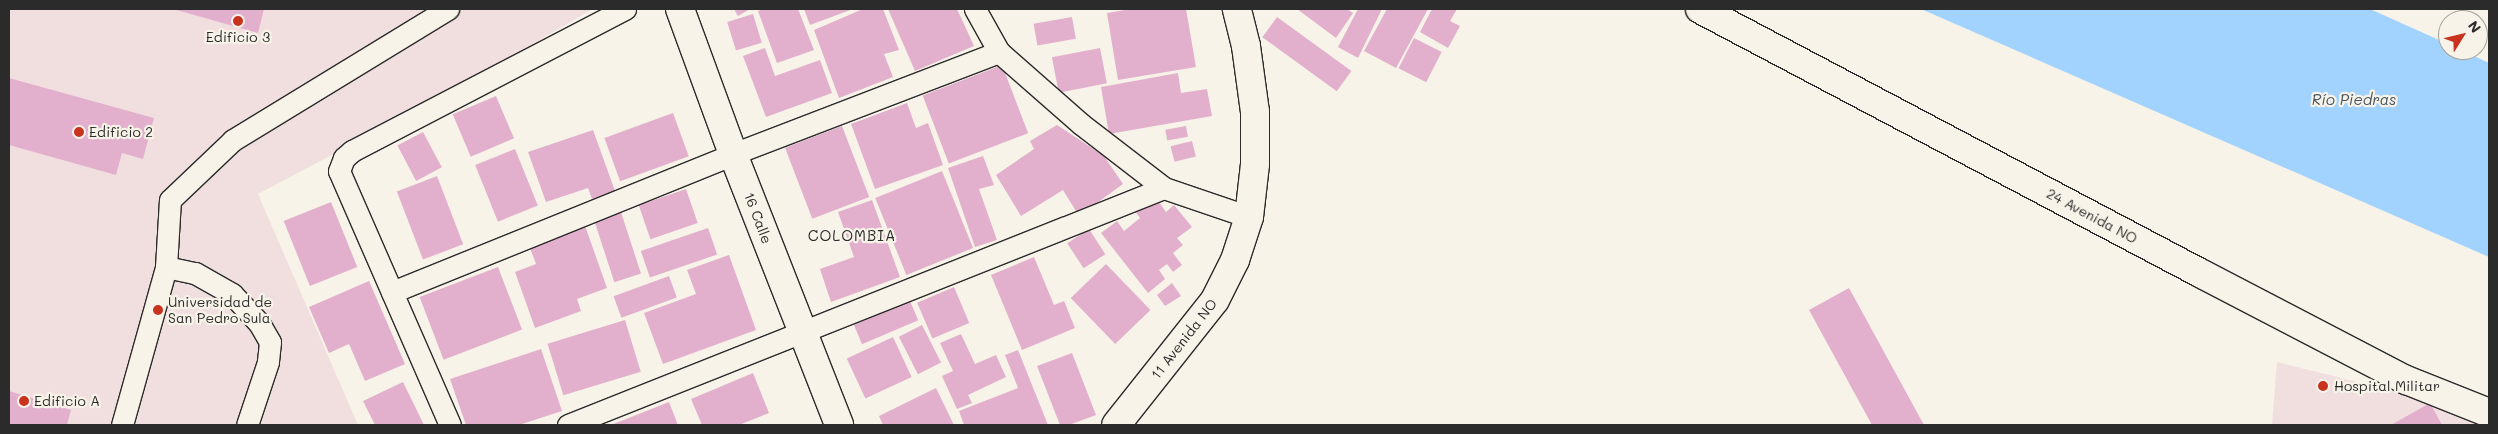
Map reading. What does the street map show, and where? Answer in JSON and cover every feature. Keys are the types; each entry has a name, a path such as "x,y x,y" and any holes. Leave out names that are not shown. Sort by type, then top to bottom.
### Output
{"street":[{"name":"16 Calle","path":"680,9 733,154 839,425"},
{"name":"11 Avenida NO","path":"1116,425 1215,300 1235,260 1249,217 1255,164 1255,112 1246,46 1237,9"},
{"name":"24 Avenida NO","path":"1700,9 2406,380 2489,414"}],"lane":[{"path":"122,425 166,267 170,200 233,140 448,9"},
{"path":"450,425 339,171 344,158 352,151 624,9"},
{"path":"975,9 999,52 1081,124 1164,188 1249,217"},
{"path":"392,292 733,154 999,52"},
{"path":"568,425 1164,188"},
{"path":"166,267 195,273 232,294 259,323 270,342 268,362 247,425"}],"shaded area":[{"name":"Universidad de San Pedro Sula","path":"9,9 593,9 430,103 258,194 358,425 9,425"},
{"name":"Hospital Militar","path":"2277,362 2466,409 2489,425 2272,425"}],"water":[{"name":"Río Piedras","path":"1921,9 2370,9 2438,40 2438,60 2483,60 2489,63 2489,257"}],"building":[{"name":"Edificio 3","path":"173,9 264,9 258,33"},
{"path":"734,9 750,9 738,16"},
{"path":"764,9 798,9 814,50 777,63 758,11"},
{"path":"804,9 853,9 810,25"},
{"path":"863,9 883,9 899,50 884,54 893,77 839,98 814,30"},
{"path":"888,9 957,9 974,46 915,71"},
{"path":"1131,9 1186,9 1196,67 1118,80 1107,13"},
{"path":"1297,9 1347,9 1353,13 1336,38"},
{"path":"1358,9 1382,9 1358,58 1338,47"},
{"path":"1387,9 1428,9 1396,68 1364,51"},
{"path":"1432,9 1457,9 1450,21 1460,26 1448,48 1420,32"},
{"path":"753,14 762,43 736,51 727,22"},
{"path":"1072,17 1076,39 1037,45 1034,24"},
{"path":"1277,17 1351,71 1337,91 1262,37"},
{"path":"1414,38 1442,52 1426,82 1399,68"},
{"path":"765,48 775,76 820,60 832,93 766,117 743,56"},
{"path":"1100,48 1107,83 1059,93 1052,57"},
{"path":"1002,65 1028,133 949,164 923,95"},
{"path":"1178,73 1181,93 1207,89 1212,116 1109,134 1101,87"},
{"name":"Edificio 2","path":"9,78 154,118 143,159 122,153 116,175 9,145"},
{"path":"496,96 514,138 471,157 453,114"},
{"path":"907,103 916,128 928,123 943,165 875,189 851,124"},
{"path":"673,113 689,156 620,181 604,138"},
{"path":"1057,125 1104,156 1123,184 1079,216 1063,190 1021,216 996,175 1034,149 1030,141"},
{"path":"842,126 869,197 812,219 785,148"},
{"path":"1186,126 1188,137 1167,140 1165,130"},
{"path":"593,130 615,191 592,199 588,188 546,202 528,152"},
{"path":"423,132 442,167 416,181 397,146"},
{"path":"1192,141 1196,157 1175,162 1171,146"},
{"path":"515,149 538,206 498,222 475,165"},
{"path":"983,156 994,185 979,189 997,240 975,247 948,168"},
{"path":"942,171 973,248 906,275 875,198"},
{"path":"437,176 463,244 423,260 397,191"},
{"path":"686,189 698,223 650,239 639,205"},
{"path":"1154,195 1166,212 1174,205 1192,227 1177,238 1183,245 1173,253 1182,265 1173,272 1167,264 1159,270 1165,279 1148,293 1101,233 1117,221 1124,231 1140,218 1134,210"},
{"path":"872,200 900,277 831,302 820,269 854,257 838,212"},
{"path":"331,202 357,267 310,286 284,221"},
{"path":"619,206 641,274 614,282 592,215"},
{"path":"583,220 607,288 577,299 581,311 535,328 515,272 536,264 527,240"},
{"path":"708,228 717,254 650,278 641,251"},
{"path":"1089,229 1105,254 1084,268 1067,243"},
{"path":"729,255 756,330 663,364 644,313 696,294 687,270"},
{"path":"1034,257 1054,305 1064,301 1075,328 1022,350 991,275"},
{"path":"1106,264 1150,310 1115,344 1071,298"},
{"path":"498,267 522,330 444,360 420,297"},
{"path":"669,276 677,298 621,318 614,296"},
{"path":"369,281 405,364 365,381 349,344 329,353 309,307"},
{"path":"1172,283 1181,296 1165,306 1157,295"},
{"path":"954,287 969,323 932,339 917,303"},
{"path":"1849,288 1924,425 1872,425 1809,310"},
{"path":"910,301 918,320 862,344 854,325"},
{"path":"625,320 641,372 563,395 548,344"},
{"path":"922,325 941,362 918,374 899,337"},
{"path":"961,334 975,364 996,355 1006,377 968,395 972,403 957,409 942,376 953,371 940,343"},
{"path":"893,337 912,377 865,398 847,359"},
{"path":"541,349 562,411 519,425 466,425 450,379"},
{"path":"1018,350 1048,425 964,425 959,411 1018,388 1005,355"},
{"path":"1072,353 1096,415 1069,425 1060,425 1037,366"},
{"path":"753,373 769,413 739,425 702,425 691,399"},
{"path":"403,382 424,425 375,425 363,401"},
{"path":"936,388 954,425 883,425 879,416"},
{"name":"Edificio A","path":"9,391 71,410 67,425 9,425"},
{"path":"669,402 678,425 611,425"},
{"path":"2430,403 2442,425 2391,425"}],"place":[{"name":"Edificio 3","path":"238,21"},
{"name":"Edificio 2","path":"79,132"},
{"name":"Universidad de San Pedro Sula","path":"158,310"},
{"name":"Hospital Militar","path":"2323,386"},
{"name":"Edificio A","path":"24,401"}],"district":[{"name":"COLOMBIA","path":"852,236"}]}
